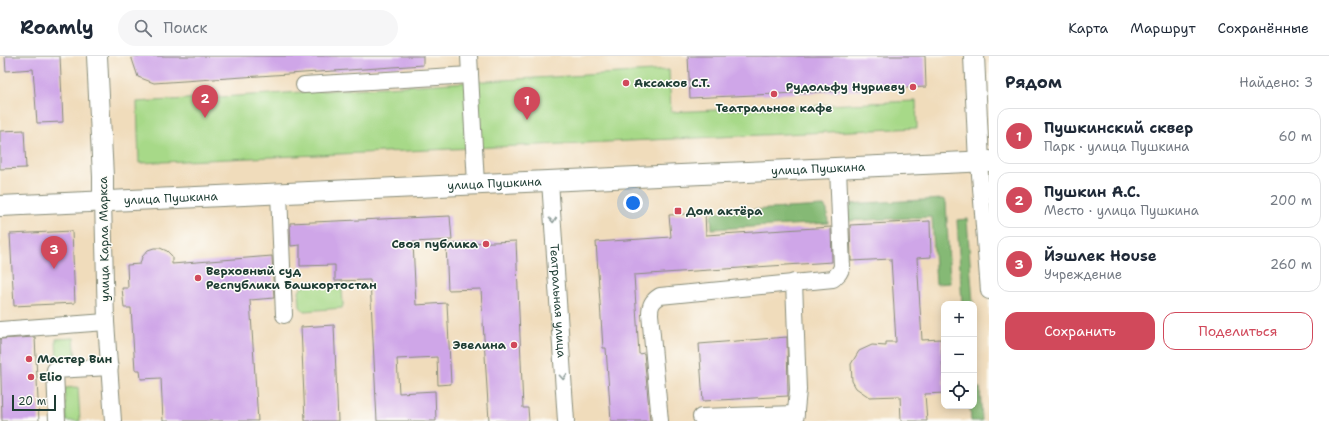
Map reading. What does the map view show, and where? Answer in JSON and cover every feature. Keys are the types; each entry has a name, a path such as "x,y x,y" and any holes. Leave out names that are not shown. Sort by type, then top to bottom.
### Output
{"main road":[{"name":"улица Карла Маркса","path":"97,56 103,200"},
{"path":"974,56 984,162"},
{"name":"улица Пушкина","path":"0,206 103,200 984,162"}],"street":[{"path":"470,56 476,184"},
{"path":"304,85 470,75"},
{"path":"984,162 989,290"},
{"path":"660,421 650,305 660,296 833,279 842,267 838,168"},
{"name":"Театральная улица","path":"550,181 566,421"},
{"path":"279,193 284,315"},
{"name":"улица Карла Маркса","path":"103,200 106,322 113,421"},
{"path":"701,417 795,418 798,390 794,282"},
{"path":"0,330 106,322"},
{"path":"57,421 55,370 110,367"}],"green space":[{"path":"669,70 671,112 916,101 917,128 139,163 137,102"},
{"path":"943,199 946,202 950,283 936,284 932,217 843,221 845,204"},
{"path":"824,206 827,210 828,223 712,229 711,215 715,212"},
{"path":"967,219 973,301 962,301 957,220"},
{"path":"338,285 342,289 342,308 304,311 300,307 299,291 303,286"},
{"path":"74,338 76,361 57,362 56,339"},
{"path":"78,387 80,421 66,421 65,388"},
{"path":"977,388 980,388 982,421 971,421 970,409 977,409"}],"building":[{"path":"5,56 60,56 63,122 37,123 33,69 6,71"},
{"path":"131,56 423,56 423,65 154,83 138,77"},
{"path":"688,56 925,56 926,87 690,98"},
{"path":"24,130 26,168 0,169 0,131"},
{"path":"705,213 706,235 831,227 832,262 634,275 639,354 644,353 650,421 611,421 606,348 603,348 596,242 671,237 669,215"},
{"path":"450,216 452,240 413,242 416,305 447,303 451,384 438,385 437,357 397,359 399,393 435,391 436,421 377,421 370,280 335,281 335,265 300,266 300,245 291,246 290,223"},
{"path":"930,221 931,257 917,258 922,340 941,339 941,393 925,394 927,421 901,421 900,396 869,397 856,388 852,381 851,364 859,351 872,345 886,346 886,342 896,342 891,259 851,261 850,225"},
{"path":"72,231 75,303 14,306 10,234"},
{"path":"516,241 523,408 528,408 529,421 489,421 481,289 448,290 446,244"},
{"path":"160,248 167,251 172,256 172,264 272,256 274,298 250,300 258,421 163,421 161,378 141,379 140,370 135,370 131,308 124,308 122,288 128,288 127,265 140,264 142,257 148,250"},
{"path":"334,325 338,421 305,421 301,327"},
{"path":"35,337 39,421 2,421 0,339"},
{"path":"787,337 788,396 703,401 699,344"}],"place":[{"name":"Аксаков С.Т.","path":"626,83"},
{"name":"Рудольфу Нуриеву","path":"913,87"},
{"name":"Театральное кафе","path":"774,94"},
{"name":"Пушкин А.С.","path":"205,118"},
{"name":"Пушкинский сквер","path":"527,120"},
{"name":"Дом актёра","path":"678,211"},
{"name":"Своя публика","path":"486,244"},
{"name":"Йэшлек House","path":"54,269"},
{"name":"Верховный суд Республики Башкортостан","path":"198,278"},
{"name":"Эвелина","path":"514,345"},
{"name":"Мастер Вин","path":"29,359"},
{"name":"Elio","path":"31,377"}]}
